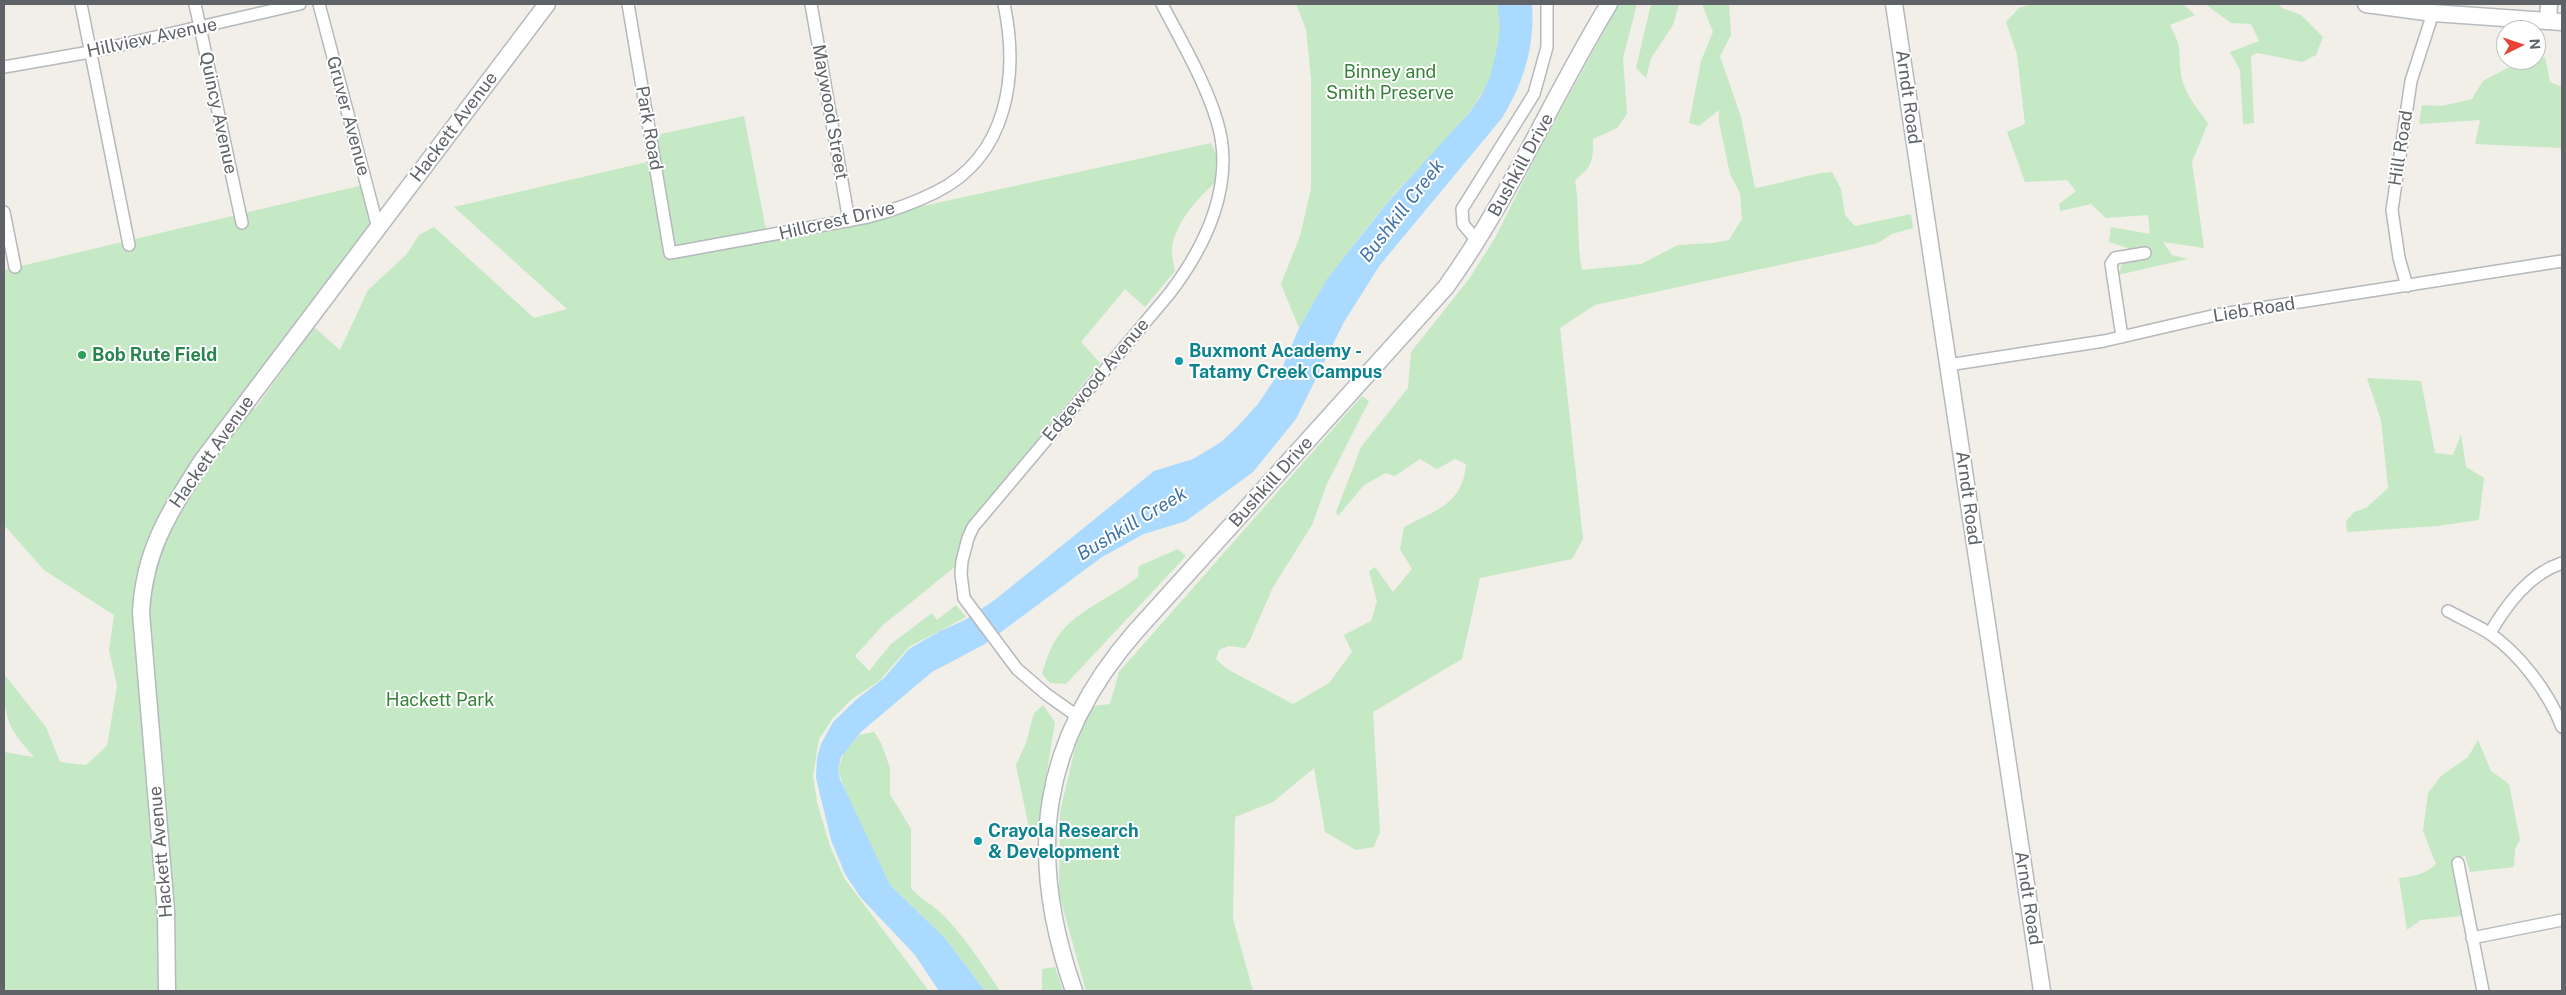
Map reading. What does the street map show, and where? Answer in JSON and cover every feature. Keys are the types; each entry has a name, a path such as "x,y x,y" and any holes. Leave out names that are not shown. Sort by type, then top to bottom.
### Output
{"main road":[{"name":"Hackett Avenue","path":"167,991 166,911 141,613 145,570 162,527 202,461 547,4"},
{"name":"Bushkill Drive","path":"1074,991 1055,930 1047,881 1046,856 1052,793 1062,753 1076,716 1100,676 1123,645 1421,317 1446,287 1478,242 1609,4"},
{"name":"Arndt Road","path":"1894,4 2042,991"},
{"path":"2366,4 2434,13 2555,22 2549,4"}],"street":[{"path":"81,4 129,245"},
{"name":"Quincy Avenue","path":"195,4 242,223"},
{"name":"Hillview Avenue","path":"4,67 90,52 300,4"},
{"name":"Gruver Avenue","path":"319,4 378,228"},
{"name":"Park Road","path":"628,4 670,253"},
{"name":"Maywood Street","path":"812,4 850,221"},
{"name":"Hillcrest Drive","path":"670,253 850,221 895,210 937,192 964,172 984,152 1004,114 1010,81 1011,46 1004,4"},
{"name":"Edgewood Avenue","path":"1076,716 1026,677 1009,660 1001,646 964,598 960,574 968,538 973,527 1169,294 1186,271 1211,220 1220,192 1224,166 1222,137 1217,119 1199,78 1162,4"},
{"path":"1478,242 1463,224 1462,209 1534,94 1547,47 1547,4"},
{"name":"Hill Road","path":"2407,286 2394,229 2393,200 2411,81 2434,13"},
{"path":"4,212 15,267"},
{"path":"2122,337 2111,264 2115,258 2145,253"},
{"name":"Lieb Road","path":"1948,365 2122,337 2216,316 2562,261"},
{"path":"2490,633 2528,584 2539,574 2562,563"},
{"path":"2448,611 2490,633 2519,660 2557,714 2562,728"},
{"path":"2458,864 2483,991"},
{"path":"2472,938 2562,920"}],"green space":[{"name":"Binney and Smith Preserve","path":"1296,4 1497,4 1500,35 1495,64 1484,90 1467,115 1374,219 1329,279 1299,328 1281,284 1300,236 1311,189 1311,78 1306,29"},
{"path":"1619,4 1637,4 1623,58 1627,114 1617,128 1593,139 1593,153 1589,167 1575,180 1582,270 1641,264 1678,245 1729,240 1742,219 1740,193 1730,174 1719,122 1719,110 1699,126 1689,123 1701,61 1713,32 1702,4 1729,4 1731,35 1720,56 1741,117 1755,188 1832,172 1841,189 1845,215 1855,226 1911,214 1913,228 1892,234 1878,243 1595,305 1560,328 1583,539 1572,559 1480,578 1462,659 1373,712 1380,832 1374,847 1356,850 1325,832 1314,768 1273,802 1235,817 1233,919 1253,991 1086,991 1059,894 1060,812 1076,744 1092,706 1110,704 1119,672 1362,396 1369,401 1326,486 1312,525 1273,587 1250,640 1245,648 1229,646 1219,650 1216,659 1227,669 1293,704 1329,683 1352,652 1344,635 1371,621 1377,601 1369,571 1375,567 1393,592 1412,569 1400,549 1404,527 1437,510 1454,497 1464,477 1466,464 1455,459 1437,469 1420,459 1395,476 1386,473 1364,485 1338,516 1336,512 1361,447 1408,388 1411,352 1469,279 1495,238 1542,144"},
{"path":"1651,4 1679,4 1673,25 1651,58 1646,78 1636,68"},
{"path":"2031,4 2183,4 2195,15 2170,25 2178,45 2182,80 2192,100 2208,123 2192,162 2204,248 2163,242 2172,255 2188,259 2118,275 2128,248 2109,242 2111,227 2150,234 2148,215 2106,218 2091,204 2060,211 2059,204 2076,191 2067,180 2025,182 2007,132 2025,124 2017,54 2006,22 2019,8"},
{"path":"2205,4 2279,4 2282,8 2301,15 2323,37 2316,55 2302,62 2258,53 2251,56 2254,123 2243,124 2240,70 2230,52 2259,41 2251,24 2231,23"},
{"path":"2546,62 2550,82 2562,87 2562,148 2475,144 2480,120 2419,124 2422,105 2442,106 2472,99 2483,81 2504,70 2546,70"},
{"name":"Hackett Park","path":"744,116 768,240 1211,143 1216,155 1215,183 1188,212 1178,228 1172,247 1175,271 1145,307 1125,289 1081,342 1100,363 970,522 956,566 883,625 855,656 869,671 891,644 932,613 937,620 956,605 966,617 909,647 879,681 852,699 833,718 819,739 813,776 817,802 830,846 844,878 929,991 175,991 134,618 159,937 158,991 4,991 4,752 34,757 17,736 8,719 4,674 46,727 60,762 86,765 107,746 117,686 109,650 114,615 44,570 4,525 4,270 363,185 378,228 246,403 255,409 314,327 340,350 368,290 406,255 419,235 434,227 534,318 567,309 454,207 660,159 656,135"},
{"path":"2367,378 2421,381 2435,453 2453,455 2461,434 2466,467 2484,478 2479,520 2437,526 2347,532 2346,521 2354,512 2366,508 2388,488 2381,420"},
{"path":"1178,549 1186,556 1066,684 1050,683 1042,674 1047,657 1058,635 1079,616 1138,577 1139,566"},
{"path":"1043,705 1055,722 1038,827 1029,828 1016,765 1026,743 1034,713"},
{"path":"874,732 881,743 890,768 890,794 911,829 911,888 940,912 960,934 1000,991 985,991 945,938 890,885 850,803 838,770 844,752 859,735"},
{"path":"2478,740 2491,771 2509,784 2520,840 2515,849 2514,867 2470,872 2465,856 2452,860 2462,916 2421,920 2407,930 2399,878 2419,874 2436,864 2423,831 2428,793 2441,776 2468,757"},
{"path":"1055,967 1063,991 1042,991 1042,969"}],"water":[{"name":"Bushkill Creek","path":"1497,4 1532,4 1530,49 1522,77 1510,104 1502,118 1380,265 1344,322 1296,419 1253,472 1186,521 1144,534 1102,557 985,644 932,672 861,732 841,757 838,770 840,779 890,885 945,938 985,991 939,991 915,955 861,898 845,874 831,840 816,778 817,758 821,744 833,722 857,699 884,678 909,649 940,631 965,620 996,599 1154,471 1193,459 1221,442 1237,427 1258,404 1282,368 1299,328 1327,279 1387,203 1469,113 1481,96 1490,77 1498,44 1500,26"}],"place":[{"name":"Bob Rute Field","path":"82,355"},
{"name":"Buxmont Academy - Tatamy Creek Campus","path":"1179,361"},
{"name":"Crayola Research & Development","path":"978,841"}]}
